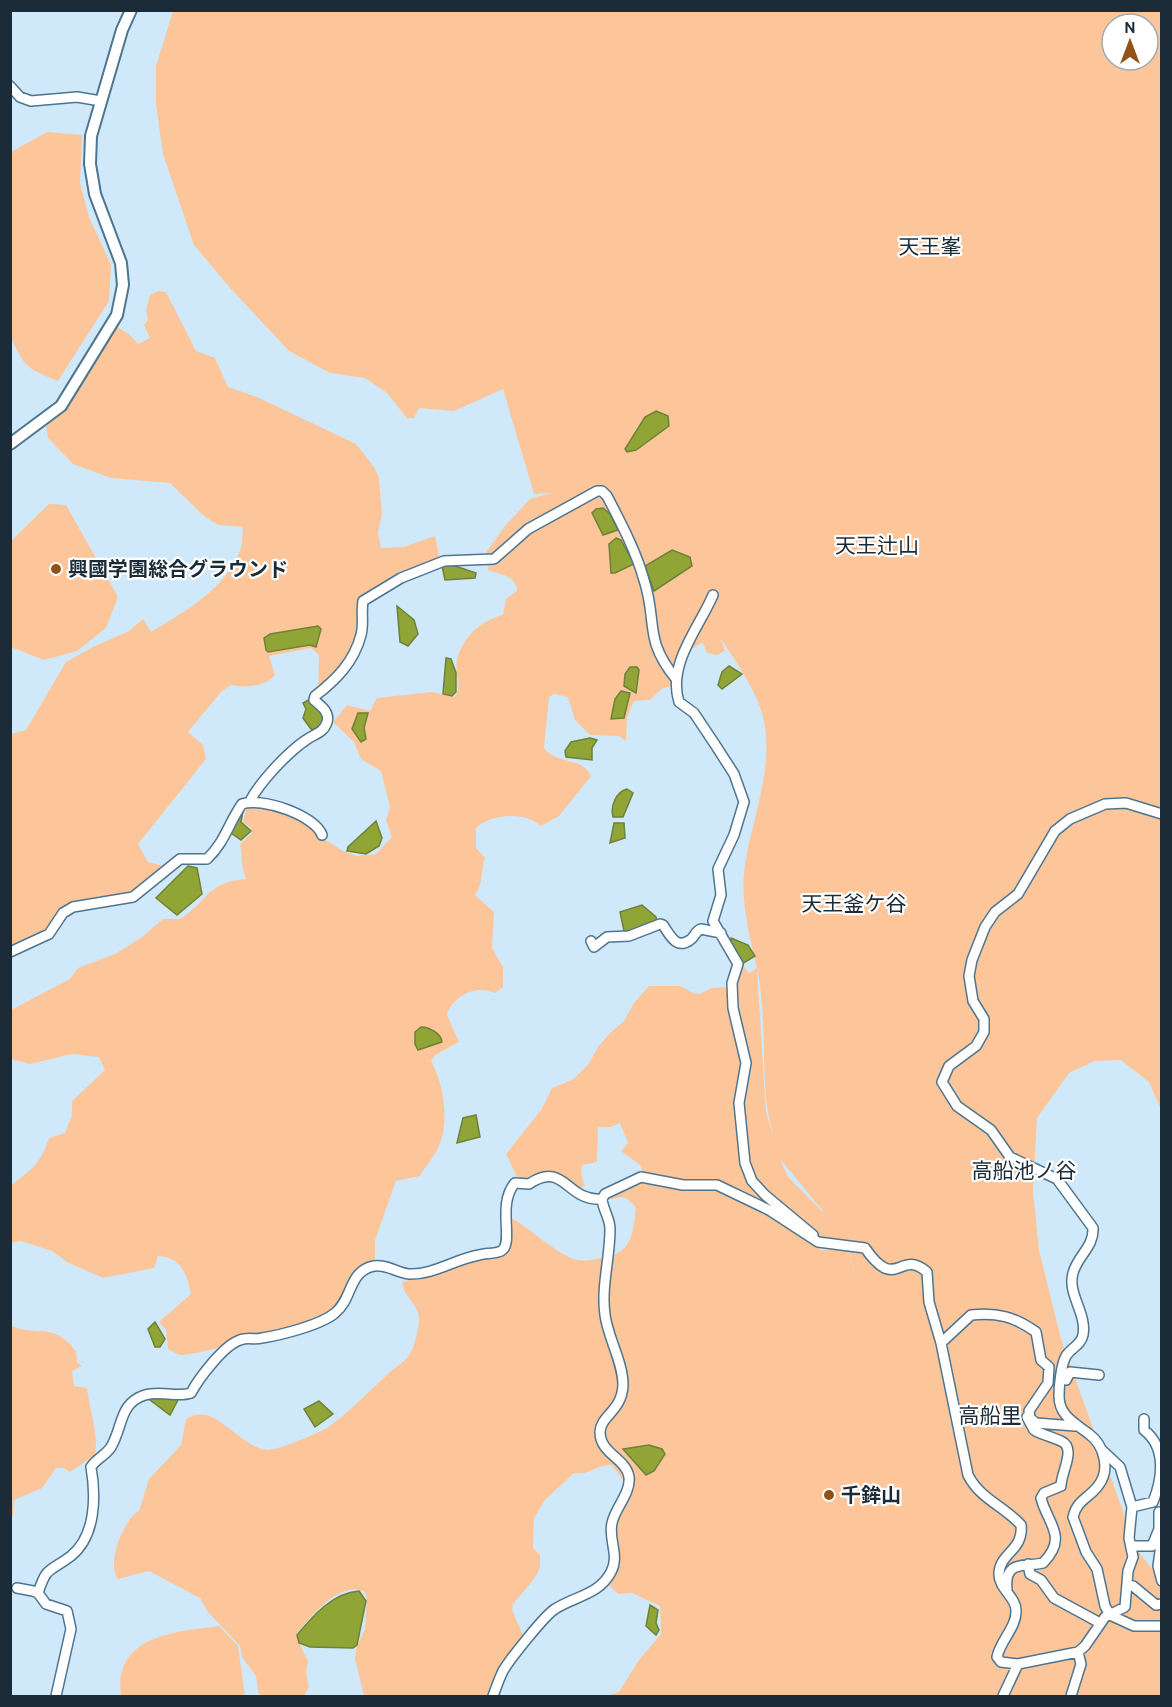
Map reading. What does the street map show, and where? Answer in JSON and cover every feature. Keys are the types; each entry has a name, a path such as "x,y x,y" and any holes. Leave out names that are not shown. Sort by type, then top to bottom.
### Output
{"street":[{"path":"10,444 61,406 117,315 122,300 121,263 95,194 90,164 92,136 101,101 122,30 131,10"},
{"path":"10,86 20,97 31,100 77,97 101,101"},
{"path":"10,102 20,97"},
{"path":"250,801 267,776 324,728 328,721 327,713 314,700 315,696 340,676 354,654 362,635 363,602 401,578 444,561 494,559 528,529 597,491 602,491 607,496 638,563 649,598 651,633 656,651 676,679"},
{"path":"713,595 682,656 676,679 679,702 694,713 716,746 734,774 744,802 737,827 718,870 722,887 713,921 738,964 732,983 733,1008 746,1063 738,1103 745,1163 752,1181 778,1208 807,1228 818,1242"},
{"path":"10,952 49,934 63,913 73,906 133,897 180,859 207,859 225,840 230,822 242,804 250,801 261,801 306,818 320,830 322,835"},
{"path":"493,1696 504,1671 540,1623 557,1608 590,1593 603,1583 612,1571 615,1558 612,1523 627,1490 629,1477 625,1467 606,1450 601,1442 600,1431 603,1421 617,1409 623,1385 605,1317 603,1289 610,1226 602,1199 605,1194 641,1177 683,1185 717,1185 769,1210 818,1242 865,1248 875,1264 885,1270 909,1264 919,1265 927,1272 929,1302 941,1343 968,1475 980,1493 1021,1525 1021,1540 1002,1565 999,1574 1007,1594 1017,1607 1016,1616 999,1648 998,1657 1001,1662 1018,1664 1078,1652 1085,1646 1100,1623 1125,1607 1133,1557 1129,1538 1132,1507 1120,1467 1102,1450 1092,1436 1067,1418 1060,1404 1065,1357 1081,1341 1083,1334 1082,1316 1072,1279 1074,1271 1091,1244 1093,1227 1058,1179 1045,1171 1026,1166 1010,1157 990,1130 957,1106 945,1089 943,1076 949,1066 976,1047 984,1032 984,1019 973,1001 969,976 972,960 985,927 995,912 1018,894 1055,831 1070,819 1105,804 1126,803 1161,814"},
{"path":"591,941 594,947 607,937 629,936 660,924 674,942 679,944 688,942 700,929 721,933"},
{"path":"38,1593 48,1570 72,1555 86,1537 95,1494 92,1467 109,1449 129,1404 145,1395 155,1393 184,1395 192,1393 198,1381 232,1344 240,1340 271,1336 330,1316 341,1307 357,1274 370,1268 384,1267 408,1274 418,1273 477,1255 500,1252 504,1249 508,1236 505,1203 515,1183 529,1184 539,1176 550,1175 584,1198 602,1199"},
{"path":"941,1343 971,1315 1005,1315 1036,1332 1041,1360 1049,1368 1050,1376 1029,1412 1029,1423 1034,1430 1065,1443 1069,1448 1061,1486 1044,1493 1041,1498 1056,1529 1052,1549 1043,1563 1023,1563 1010,1571 1006,1578 1007,1594"},
{"path":"1062,1379 1066,1380 1070,1372 1099,1375"},
{"path":"1029,1412 1030,1418 1036,1423 1078,1426"},
{"path":"1132,1507 1154,1502 1160,1485 1160,1455 1155,1438 1144,1430 1144,1419"},
{"path":"1102,1450 1105,1462 1102,1481 1098,1488 1078,1503 1073,1517 1086,1552 1097,1569 1105,1606 1110,1615 1134,1626 1161,1626"},
{"path":"1132,1546 1152,1546 1159,1529 1159,1512"},
{"path":"1161,1537 1158,1566 1161,1581"},
{"path":"1028,1564 1030,1574 1041,1580 1054,1598 1100,1623"},
{"path":"1127,1585 1133,1586 1156,1605 1161,1604"},
{"path":"17,1588 38,1593 46,1604 67,1611 71,1629 56,1696"},
{"path":"1071,1696 1081,1664 1078,1652"},
{"path":"1003,1696 1018,1664"}],"shaded area":[{"path":"173,11 1161,11 1161,1109 1149,1082 1121,1060 1095,1061 1069,1073 1037,1118 1033,1190 1039,1250 1061,1339 1137,1550 1161,1580 1161,1696 606,1696 619,1692 639,1660 661,1634 660,1606 632,1593 618,1594 607,1583 625,1483 612,1465 584,1473 574,1473 545,1500 534,1518 533,1548 540,1555 540,1568 534,1579 513,1604 512,1610 524,1637 495,1675 490,1696 364,1696 355,1659 356,1649 365,1629 367,1601 365,1592 355,1589 336,1595 326,1602 296,1635 308,1662 306,1672 309,1687 304,1696 259,1696 256,1676 242,1657 240,1646 208,1612 200,1598 149,1571 118,1579 114,1563 122,1533 127,1523 139,1511 149,1479 181,1445 186,1419 197,1415 207,1416 217,1420 247,1442 267,1450 288,1445 327,1428 406,1359 412,1351 419,1318 402,1282 436,1274 476,1259 503,1255 510,1249 512,1242 511,1218 563,1254 578,1260 592,1260 615,1254 627,1245 634,1224 636,1207 621,1197 605,1199 636,1180 716,1188 737,1196 821,1250 849,1250 859,1297 848,1243 821,1240 724,1184 687,1182 643,1173 640,1165 621,1151 628,1143 620,1123 611,1127 598,1127 597,1162 582,1165 581,1174 585,1186 578,1188 561,1177 549,1173 537,1176 531,1181 519,1181 506,1154 541,1110 552,1088 572,1080 588,1065 598,1047 624,1021 634,1003 649,986 680,986 700,994 711,988 729,987 740,968 744,967 749,973 757,968 747,921 743,885 747,853 765,771 765,730 761,710 753,691 721,639 725,651 717,655 707,653 703,643 700,644 680,656 672,686 663,688 650,700 634,701 627,717 626,741 619,736 590,735 575,720 568,697 554,694 549,697 544,748 555,756 582,766 591,776 559,816 541,826 526,818 508,816 482,823 476,828 476,848 485,858 480,886 475,895 494,912 492,948 503,967 503,987 495,993 473,991 460,997 450,1008 447,1015 459,1042 435,1055 431,1061 436,1071 444,1104 442,1138 434,1156 420,1176 396,1181 375,1240 375,1262 356,1274 346,1296 336,1310 260,1337 181,1355 168,1349 166,1330 159,1322 191,1294 185,1273 177,1263 166,1257 158,1256 154,1268 103,1278 67,1262 52,1251 21,1241 11,1243 11,1185 34,1166 49,1138 65,1133 72,1115 72,1101 105,1070 99,1057 72,1054 30,1064 11,1059 11,1010 70,979 78,968 115,954 142,937 163,919 180,919 209,893 223,884 246,879 240,844 252,833 251,828 243,822 248,803 304,818 322,838 343,851 357,856 376,854 392,837 386,820 390,807 381,771 361,759 354,742 333,722 347,705 370,711 377,698 432,692 455,697 458,688 457,660 463,644 481,625 503,615 506,599 517,591 511,579 488,570 487,551 505,526 530,499 552,493 534,494 503,389 454,411 419,408 414,418 407,418 387,393 365,378 330,373 289,351 231,289 194,245 163,154 156,105 156,66","holes":["757,969 762,1005 768,1116 773,1135 766,1112","780,1159 823,1211 823,1212 788,1177"]},
{"path":"47,132 82,135 80,183 89,217 111,265 109,301 58,381 39,373 28,365 10,337 11,152"},
{"path":"158,291 166,292 196,351 215,358 228,387 257,397 356,444 374,467 379,478 382,514 378,533 381,548 404,547 435,536 440,559 364,596 359,634 353,653 318,691 319,655 311,648 269,656 275,675 271,679 255,686 231,685 221,692 188,732 203,745 206,759 138,844 148,862 164,866 130,894 73,904 47,933 11,950 11,734 26,730 66,662 129,631 143,619 151,632 177,616 214,588 233,565 241,548 243,527 218,525 204,516 170,483 111,478 73,464 48,438 46,426 69,406 117,327 129,334 138,344 150,338 144,325 148,319 146,310 150,295"},
{"path":"656,411 668,416 669,426 636,450 627,452 625,449 645,417"},
{"name":"興國学園総合グラウンド","path":"49,504 66,505 118,597 106,628 77,651 44,660 11,647 10,542"},
{"path":"603,508 610,514 618,530 603,535 592,513 596,509"},
{"path":"616,538 621,540 634,564 611,573 609,544"},
{"path":"672,550 690,557 692,566 654,591 645,566"},
{"path":"449,564 476,573 475,578 445,580 442,566"},
{"path":"397,606 414,620 418,634 408,646 400,642"},
{"path":"318,626 321,629 316,647 310,645 268,652 266,650 264,638 270,634"},
{"path":"446,658 451,659 456,673 456,692 452,696 443,694"},
{"path":"729,666 742,674 722,689 718,685 722,672"},
{"path":"630,667 637,667 639,670 636,693 624,686 625,674"},
{"path":"621,691 630,693 624,718 611,719 615,699"},
{"path":"308,700 314,703 323,716 323,723 316,730 311,729 303,718 306,709 303,703"},
{"path":"358,713 368,713 364,728 366,739 361,742 352,729"},
{"path":"590,738 597,740 592,748 592,760 566,757 565,751 571,742"},
{"path":"627,789 633,793 623,817 613,817 612,808 615,800"},
{"path":"244,806 241,822 251,831 241,840 231,833"},
{"path":"376,821 382,838 379,846 366,854 347,851 348,847"},
{"path":"614,823 624,823 625,838 610,843"},
{"path":"188,866 197,868 202,894 177,915 156,898"},
{"path":"642,905 656,917 657,922 628,933 624,931 620,912"},
{"path":"731,938 748,945 755,956 742,964 730,945"},
{"path":"421,1027 434,1031 442,1042 418,1050 415,1044 415,1032"},
{"path":"476,1115 480,1137 457,1143 463,1118"},
{"path":"155,1322 165,1339 160,1347 155,1347 148,1329"},
{"path":"10,1325 18,1329 43,1331 59,1336 76,1351 77,1362 82,1366 72,1371 74,1386 87,1388 96,1447 95,1455 70,1472 63,1468 56,1468 42,1488 14,1500 11,1517"},
{"path":"151,1397 178,1400 170,1415 150,1400"},
{"path":"319,1401 333,1414 315,1427 304,1409"},
{"path":"649,1445 662,1449 665,1454 654,1471 646,1475 623,1449"},
{"path":"359,1591 366,1601 357,1645 353,1648 310,1647 299,1643 297,1635 324,1607 340,1596"},
{"path":"650,1605 658,1610 656,1623 659,1630 656,1635 646,1626"},
{"path":"219,1626 238,1646 245,1696 121,1696 121,1676 127,1660 137,1649 150,1640 167,1635"}],"place":[{"name":"興國学園総合グラウンド","path":"56,569"},
{"name":"千鉾山","path":"829,1495"}],"district":[{"name":"天王峯","path":"930,247"},
{"name":"天王辻山","path":"877,546"},
{"name":"天王釜ケ谷","path":"854,904"},
{"name":"高船池ノ谷","path":"1024,1171"},
{"name":"高船里","path":"990,1416"}]}
